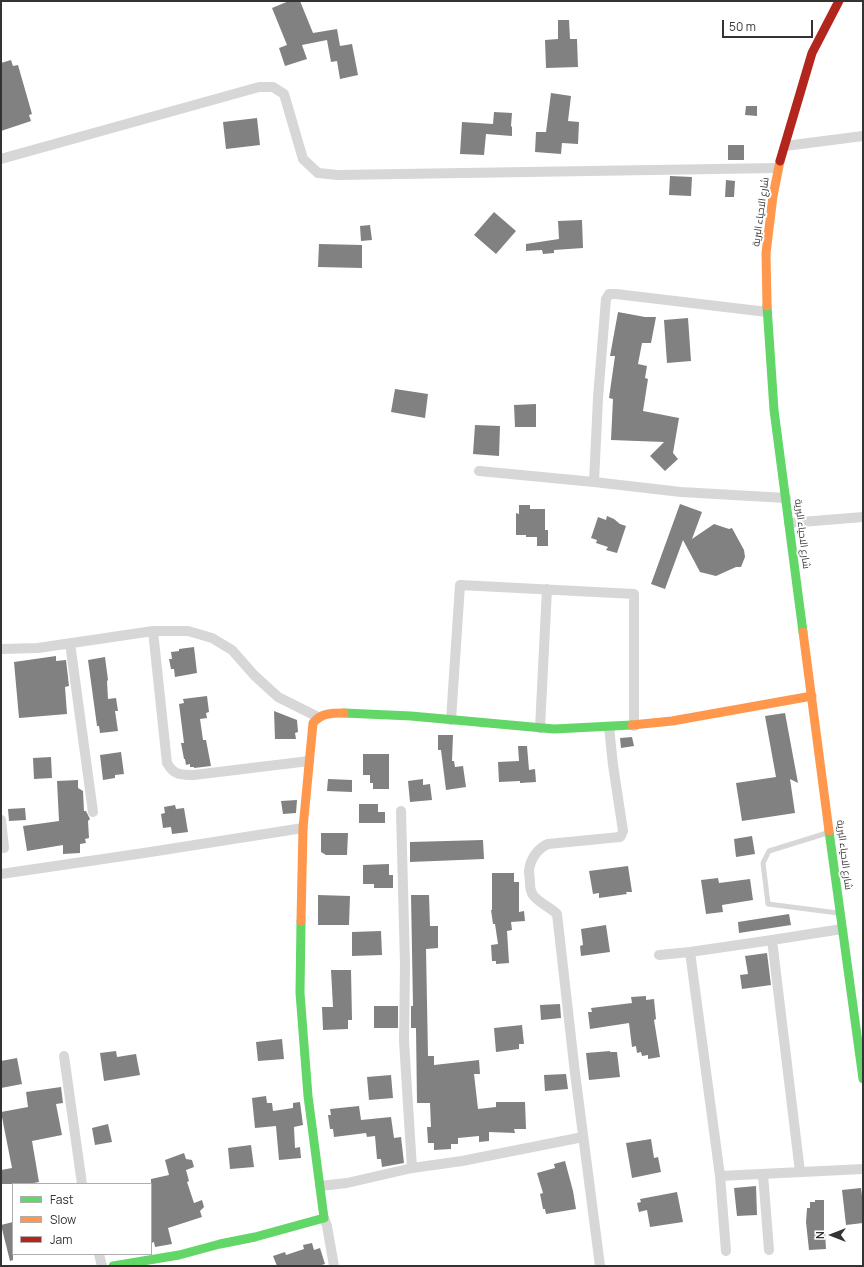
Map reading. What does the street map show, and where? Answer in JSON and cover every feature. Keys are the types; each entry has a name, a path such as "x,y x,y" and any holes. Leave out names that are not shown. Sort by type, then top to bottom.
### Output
{"main road":[{"name":"شارع الاحياء البرية","path":"839,1 812,53 778,168 766,253 767,312 774,410 863,1079"},
{"path":"113,1266 179,1255 220,1244 255,1237 324,1218 308,1096 301,1000 302,828 313,723 318,716 331,713 411,716 554,729 634,726 672,721 812,696"}],"street":[{"path":"1,159 259,86 273,86 284,94 302,159 318,173 338,175 778,168"},
{"path":"785,146 863,136"},
{"path":"594,482 598,398 606,299 609,294 767,312"},
{"path":"479,471 681,492 786,498"},
{"path":"789,523 863,517"},
{"path":"451,720 460,585 634,594 634,726"},
{"path":"540,728 547,589"},
{"path":"153,631 167,762 172,770 180,775 194,775 309,761"},
{"path":"1,649 38,648 153,631 188,631 212,638 232,650 254,675 278,697 318,716"},
{"path":"70,643 93,812"},
{"path":"600,1266 583,1137 557,914 533,895 530,888 529,871 532,859 542,846 548,844 621,836 623,831 609,727"},
{"path":"401,811 405,965 404,1041 412,1168"},
{"path":"1,820 4,848"},
{"path":"1,874 302,828"},
{"path":"659,955 772,940 842,928"},
{"path":"772,940 800,1172"},
{"path":"690,952 720,1176 726,1251"},
{"path":"64,1056 82,1183"},
{"path":"320,1186 347,1183 412,1168 462,1161 583,1137"},
{"path":"720,1176 863,1169"},
{"path":"763,1174 769,1250"},
{"path":"324,1218 327,1226 334,1266"},
{"path":"99,1255 102,1266"}],"lane":[{"path":"830,832 769,851 763,863 768,904 840,913"}],"building":[{"path":"289,1 300,1 313,33 337,29 340,46 352,44 358,75 340,79 337,61 331,62 327,40 302,45 307,59 285,66 279,48 287,45 272,8"},
{"path":"558,20 569,20 570,39 577,39 578,67 546,68 545,40 558,39"},
{"path":"11,60 13,66 18,65 32,114 29,115 31,121 1,131 1,63"},
{"path":"551,93 571,96 568,121 579,122 578,144 562,143 561,154 535,152 536,132 546,132"},
{"path":"746,106 757,106 757,116 745,115"},
{"path":"494,112 512,113 512,136 486,134 484,155 460,154 462,122 493,124"},
{"path":"257,118 260,145 226,149 223,122"},
{"path":"728,145 744,145 744,160 728,160"},
{"path":"670,176 692,177 691,196 669,195"},
{"path":"726,180 735,181 734,197 725,197"},
{"path":"494,212 516,231 496,254 474,235"},
{"path":"582,220 583,248 554,250 554,253 543,254 542,250 526,251 526,244 559,239 558,221"},
{"path":"370,225 372,240 361,241 360,226"},
{"path":"319,244 362,245 362,268 318,267"},
{"path":"618,312 645,317 656,317 651,343 642,343 638,364 647,366 645,378 648,379 643,411 679,418 673,453 678,459 665,471 650,456 664,442 611,440 613,399 609,398 615,356 610,356"},
{"path":"688,318 691,361 667,363 664,320"},
{"path":"395,389 428,394 425,418 391,412"},
{"path":"536,404 536,427 515,427 514,405"},
{"path":"475,425 500,426 499,456 473,454"},
{"path":"680,504 702,512 692,539 714,524 729,529 732,528 744,550 745,557 741,567 736,567 716,576 700,572 683,540 665,589 651,584"},
{"path":"519,505 530,505 530,509 545,509 545,530 548,530 548,546 537,546 537,537 516,535 516,513 519,514"},
{"path":"607,516 626,526 617,553 606,550 608,547 596,543 597,540 591,538 598,517 606,520"},
{"path":"194,647 197,673 175,677 174,669 171,669 169,659 172,659 171,652 179,651 179,649"},
{"path":"56,656 56,661 66,660 69,686 65,687 67,714 19,718 14,662"},
{"path":"105,657 108,680 108,699 116,698 118,711 115,711 118,731 100,733 99,726 97,726 88,660"},
{"path":"207,696 209,712 206,713 207,718 200,719 203,740 206,740 211,766 194,768 190,767 190,764 186,765 184,759 181,743 184,743 179,704 184,703 183,699"},
{"path":"274,711 297,720 298,732 295,733 296,739 275,739"},
{"path":"785,713 798,783 790,779 795,813 742,821 736,783 776,777 765,716"},
{"path":"438,735 453,735 452,761 454,761 455,767 463,766 466,787 446,790 441,750 438,750"},
{"path":"632,737 634,746 621,748 620,738"},
{"path":"518,746 527,746 529,770 535,769 536,782 499,782 498,762 519,761"},
{"path":"121,752 124,774 115,775 115,778 103,780 100,755"},
{"path":"363,754 389,754 389,789 373,789 373,783 370,783 370,775 363,775"},
{"path":"51,757 52,778 34,779 33,758"},
{"path":"328,779 352,780 352,792 327,791"},
{"path":"423,779 423,785 430,784 432,800 410,802 408,781"},
{"path":"78,780 78,788 83,791 84,811 86,811 90,819 88,821 89,838 85,839 86,843 80,844 80,853 63,854 63,845 27,851 23,826 59,821 57,781"},
{"path":"297,800 296,813 283,814 281,801"},
{"path":"359,804 378,804 378,812 385,812 385,823 359,823"},
{"path":"175,805 176,809 184,808 188,832 172,834 171,827 163,828 161,814 165,813 164,807"},
{"path":"25,808 26,820 9,821 8,809"},
{"path":"321,833 348,833 347,855 326,855 321,852"},
{"path":"752,836 755,854 736,857 734,839"},
{"path":"483,840 484,859 410,862 410,842"},
{"path":"389,864 389,875 393,875 393,888 374,888 374,884 363,884 363,865"},
{"path":"628,866 632,892 599,898 599,893 593,894 589,871"},
{"path":"492,873 514,873 514,882 519,882 519,912 524,911 525,921 511,922 512,930 507,931 509,963 496,964 496,961 492,961 491,945 498,944 491,910"},
{"path":"718,878 719,883 750,879 753,900 722,905 723,912 706,914 701,880"},
{"path":"318,895 350,896 349,925 318,925"},
{"path":"411,895 429,895 430,926 438,926 438,948 426,949 428,1056 434,1056 434,1065 479,1060 480,1074 474,1074 478,1109 496,1107 496,1102 525,1102 526,1129 514,1129 515,1133 489,1132 489,1141 479,1142 479,1136 458,1138 458,1144 451,1144 451,1149 434,1150 434,1143 428,1143 427,1127 431,1127 430,1103 417,1103 416,1028 411,1028 411,1006 413,1006"},
{"path":"789,914 791,925 739,933 738,922"},
{"path":"606,925 610,952 581,956 580,946 583,945 581,929"},
{"path":"381,931 382,955 352,956 352,932"},
{"path":"767,953 771,985 742,989 740,975 748,974 745,956"},
{"path":"331,970 351,970 352,1020 348,1020 348,1029 323,1030 322,1007 333,1007"},
{"path":"646,996 646,1000 654,999 656,1019 654,1020 660,1057 648,1059 648,1055 642,1056 641,1052 637,1053 636,1046 632,1047 629,1023 590,1029 588,1012 592,1012 591,1008 632,1003 631,997"},
{"path":"560,1004 561,1018 541,1020 540,1005"},
{"path":"374,1006 398,1006 398,1028 374,1028"},
{"path":"522,1025 524,1044 519,1044 519,1049 496,1052 494,1028"},
{"path":"282,1039 284,1059 258,1061 256,1042"},
{"path":"116,1051 117,1057 136,1054 140,1075 104,1081 100,1053"},
{"path":"610,1051 617,1052 620,1077 589,1080 586,1053"},
{"path":"17,1058 22,1084 1,1088 1,1061"},
{"path":"566,1074 568,1089 545,1091 544,1075"},
{"path":"391,1075 393,1098 369,1100 367,1077"},
{"path":"61,1087 63,1103 56,1104 62,1135 32,1141 39,1182 1,1184 1,1170 12,1168 1,1112 28,1107 26,1092"},
{"path":"266,1096 267,1103 272,1103 273,1111 293,1108 293,1103 300,1102 303,1125 294,1127 295,1148 300,1147 301,1158 279,1160 276,1126 255,1128 252,1098"},
{"path":"359,1106 361,1120 391,1117 394,1138 401,1137 404,1163 382,1167 381,1159 377,1159 375,1136 367,1137 366,1133 334,1137 333,1129 330,1129 328,1115 331,1115 330,1109"},
{"path":"108,1124 112,1142 95,1145 92,1128"},
{"path":"651,1139 654,1158 658,1157 661,1172 632,1178 626,1143"},
{"path":"251,1145 254,1167 230,1169 228,1148"},
{"path":"184,1153 186,1159 192,1160 194,1167 186,1170 189,1181 187,1182 194,1203 202,1200 204,1207 200,1211 202,1217 168,1228 172,1244 155,1247 154,1242 152,1243 151,1179 169,1175 165,1160"},
{"path":"565,1161 576,1209 546,1214 545,1209 543,1209 540,1194 543,1193 537,1173 555,1168 554,1164"},
{"path":"756,1186 757,1215 737,1216 734,1188"},
{"path":"861,1188 863,1223 846,1225 842,1190"},
{"path":"677,1192 683,1222 650,1227 647,1210 639,1212 637,1203 641,1202 640,1199"},
{"path":"815,1200 824,1200 824,1231 826,1249 809,1250 806,1222 807,1208 810,1208 810,1202 815,1202"},
{"path":"12,1222 13,1260 10,1261 1,1225"},
{"path":"312,1243 314,1250 320,1248 325,1264 318,1266 277,1266 273,1256 285,1252 286,1255 304,1249 303,1245"}],"traffic: fast":[{"path":"767,306 774,410 803,632"},
{"path":"344,713 411,716 554,729 632,725"},
{"path":"829,831 863,1079"},
{"path":"113,1266 179,1255 220,1244 255,1237 324,1218 308,1096 300,993 301,921"}],"traffic: slow":[{"path":"767,306 766,253 773,196 780,161"},
{"path":"803,632 829,831"},
{"path":"632,725 672,721 812,696"},
{"path":"301,921 303,828 313,723 323,715 344,713"}],"traffic: jam":[{"path":"780,161 812,53 839,1"}]}
